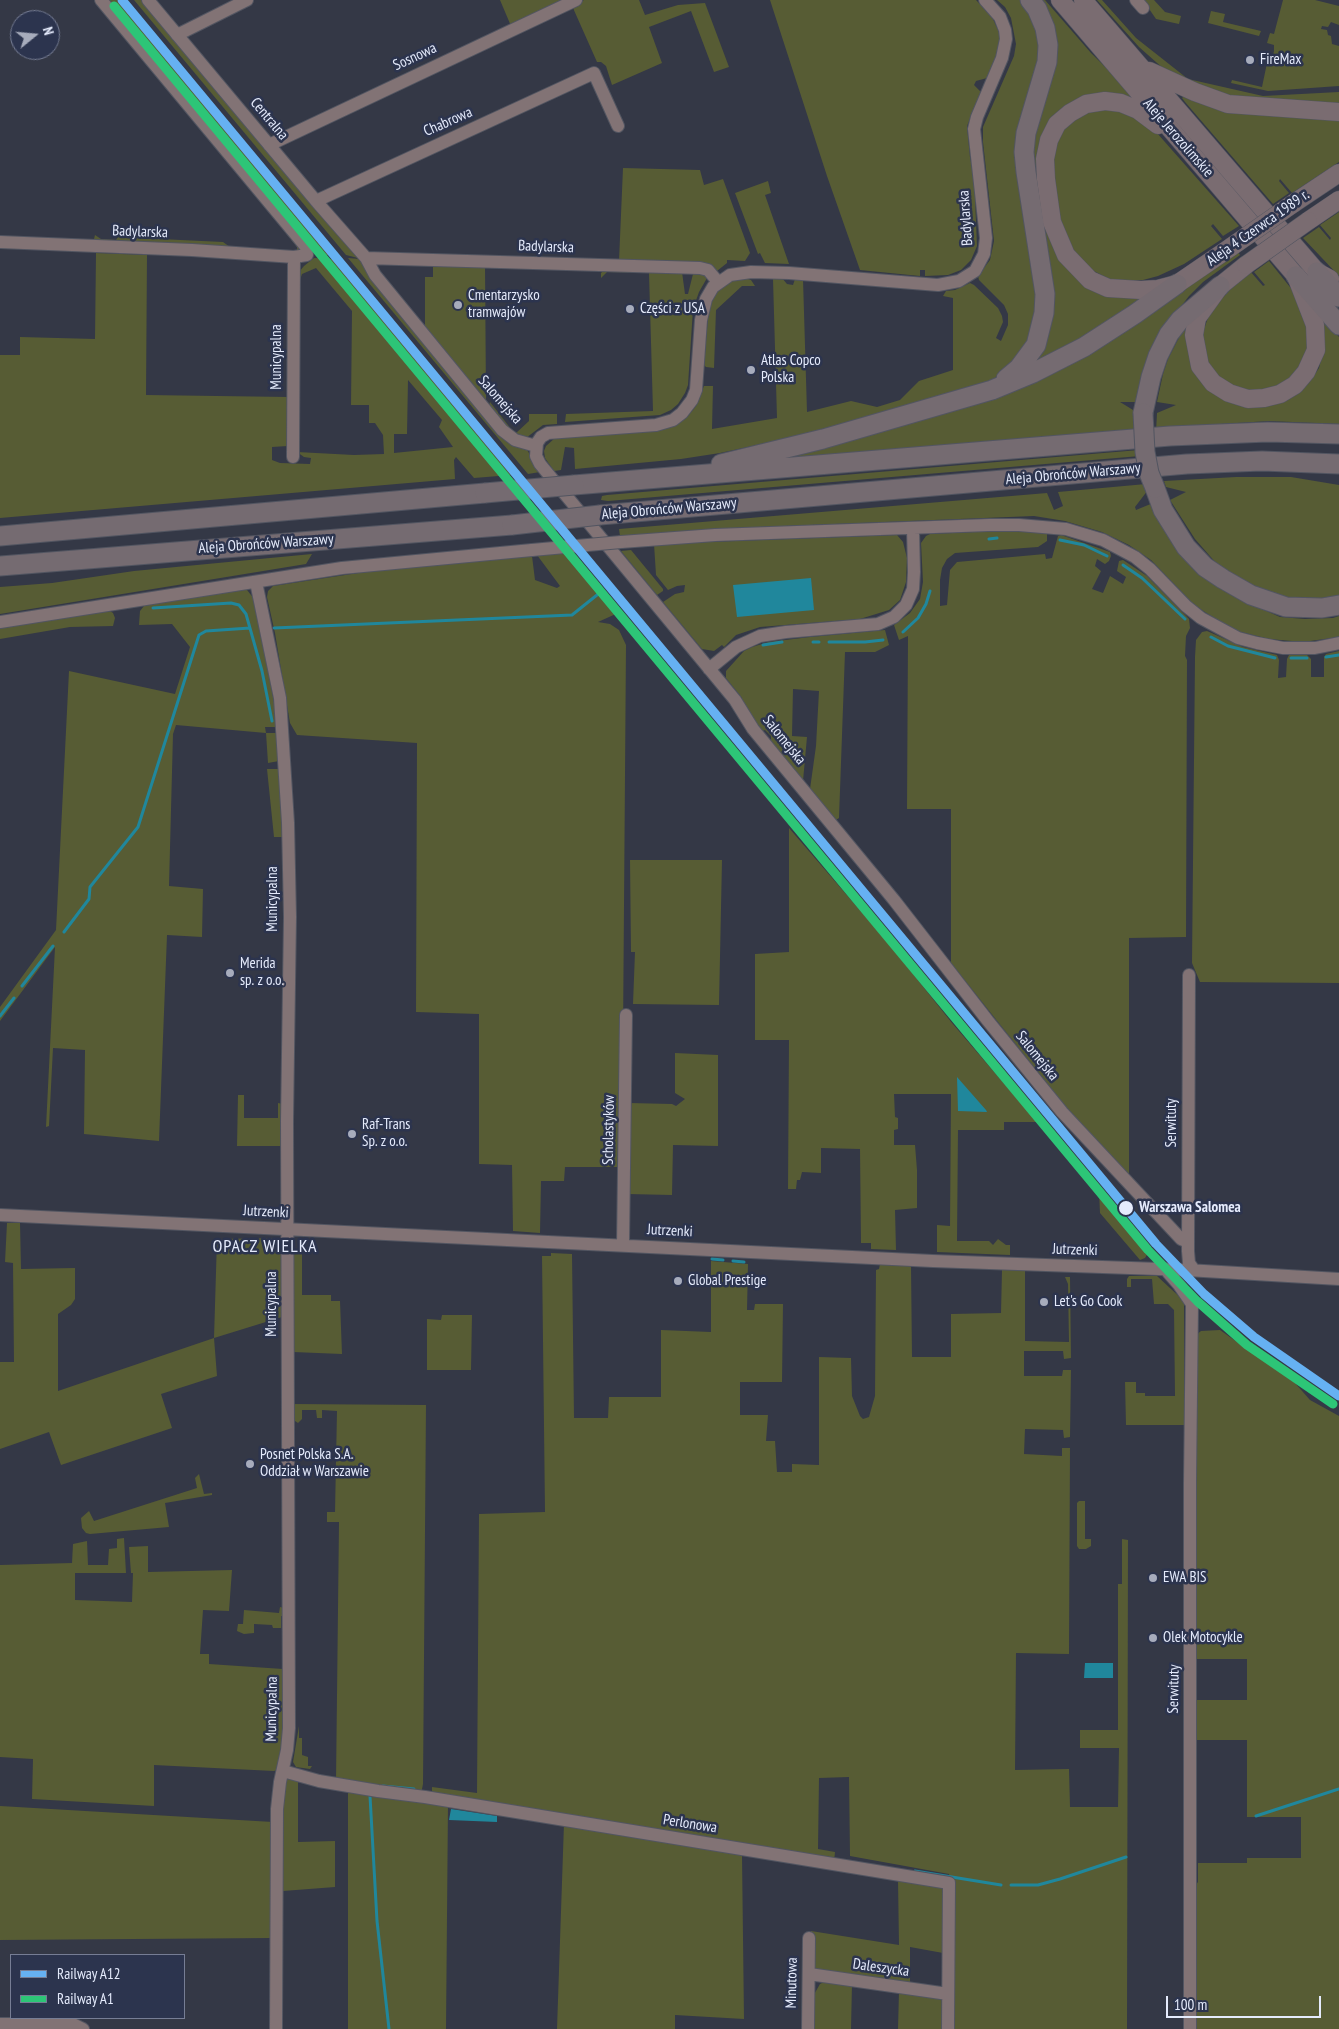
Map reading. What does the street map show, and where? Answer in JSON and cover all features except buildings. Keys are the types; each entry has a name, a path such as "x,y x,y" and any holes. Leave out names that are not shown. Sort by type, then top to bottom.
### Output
{"main road":[{"path":"992,390 1019,368 1036,345 1044,313 1045,294 1024,152 1026,133 1047,62 1048,45 1045,28 1037,9 1030,0"},
{"name":"Aleje Jerozolimskie","path":"1083,0 1317,272 1339,285"},
{"name":"Aleje Jerozolimskie","path":"1060,1 1296,276"},
{"path":"1140,66 1167,80 1228,104 1339,112"},
{"path":"1177,284 1158,288 1121,290 1108,288 1090,280 1078,269 1066,254 1052,222 1045,158 1057,124 1070,113 1086,104 1105,102 1121,103 1138,110 1184,145"},
{"name":"Aleja 4 Czerwca 1989 r.","path":"1177,284 1294,202 1339,173"},
{"name":"Aleja 4 Czerwca 1989 r.","path":"1296,276 1314,325 1316,350 1306,372 1295,385 1280,394 1264,398 1248,399 1229,393 1213,383 1200,366 1194,336 1197,318 1220,286 1246,265 1339,200"},
{"path":"1317,272 1339,297"},
{"path":"1296,276 1339,325"},
{"path":"618,481 734,462 823,439 992,390 1033,373 1084,347 1177,284"},
{"path":"1220,286 1180,320 1169,334 1158,356 1151,377 1143,414 1145,452 1149,473 1163,510 1186,547 1205,566 1223,579 1251,595 1286,607 1305,609 1339,605"},
{"name":"Aleja Obrońców Warszawy","path":"0,536 485,492 776,470 1170,436 1268,432 1339,434"},
{"path":"1262,461 1303,471 1339,476"},
{"name":"Aleja Obrońców Warszawy","path":"0,566 512,525 600,515 1125,469 1262,461 1339,464"}],"street":[{"name":"Badylarska","path":"0,242 192,250 294,257 303,257 308,254 306,247 101,0"},
{"name":"Centralna","path":"148,0 316,202 366,258"},
{"path":"177,35 247,0"},
{"name":"Sosnowa","path":"269,145 576,0"},
{"name":"Badylarska","path":"366,258 700,268 708,270 718,282 730,275 751,272 914,284 946,284 961,280 975,271 984,254 986,238 974,129 977,116 1002,58 1006,39 1000,17 985,0"},
{"name":"Chabrowa","path":"316,202 594,73 618,126"},
{"name":"Municypalna","path":"293,457 294,257"},
{"name":"Salomejska","path":"366,258 375,275 502,430 516,440 536,446 536,456 540,464 709,669 736,703 753,729 894,900 1062,1112 1181,1239 1188,1242"},
{"path":"536,446 541,437 552,432 656,425 673,420 682,413 692,400 696,390 703,306 708,294 718,282"},
{"path":"0,622 379,563 715,535 1019,525 1044,526 1086,534 1103,540 1135,558 1201,618 1238,638 1283,648 1315,648 1339,643"},
{"path":"709,669 736,647 760,636 887,622 906,605 912,589 914,572 913,529"},
{"name":"Municypalna","path":"256,582 280,698 288,823 289,1728 277,1809 276,2029"},
{"name":"Serwituty","path":"1189,975 1188,1242 1189,1263 1194,1270"},
{"name":"Scholastyków","path":"623,1245 626,1015"},
{"name":"Jutrzenki","path":"0,1215 934,1261 1194,1270 1339,1279"},
{"name":"Serwituty","path":"1165,1270 1179,1285 1192,1304 1190,1482 1190,2029"},
{"name":"Perlonowa","path":"283,1770 319,1780 378,1792 434,1799 949,1883 948,2029"},
{"name":"Minutowa","path":"808,2029 809,1938"},
{"name":"Daleszycka","path":"809,1974 948,1994"},
{"path":"0,2024 74,2024 83,2029"}],"green space":[{"path":"106,0 117,0 329,255 315,255 312,248"},
{"path":"134,0 144,0 358,258 346,255"},
{"path":"500,0 567,0 511,26"},
{"path":"584,0 639,0 645,15 678,5 705,3 729,67 714,72 691,11 649,27 662,63 612,85 606,66 601,62 597,62 573,8 470,53"},
{"path":"770,0 976,0 992,17 999,32 999,50 987,78 976,81 974,85 981,92 967,126 970,157 978,197 975,198 977,246 971,260 961,270 948,275 925,276 925,270 920,270 920,276 860,270 827,176"},
{"path":"997,0 1023,0 1038,29 1040,55 1023,113 1038,289 1032,339 1011,366 995,378 977,387 794,437 720,453 681,459 575,469 574,448 565,447 561,470 554,471 545,458 544,451 546,446 555,438 665,429 688,416 696,406 704,386 713,386 712,429 777,418 773,279 782,278 787,284 793,285 795,279 803,279 807,412 851,401 877,407 900,400 919,381 953,370 953,298 943,296 946,291 955,290 970,283 974,285 998,308 1002,316 1003,322 996,338 1001,341 1008,325 1008,314 1004,305 979,280 978,276 990,260 994,241 983,127 1014,56 1016,44 1011,18 1005,7"},
{"path":"1037,0 1045,0 1091,53 1138,99 1086,97 1040,162 1079,276 1151,293 1067,348 1035,362 1035,358 1048,334 1053,309 1034,174 1033,136 1049,80"},
{"path":"1097,0 1102,0 1136,38 1188,79 1263,96 1339,92 1339,106 1228,98 1165,70 1139,47"},
{"path":"1143,0 1154,0 1165,12 1181,16 1179,24 1156,19"},
{"path":"1283,0 1315,0 1339,6 1339,25 1331,22 1328,27 1322,26 1321,29 1327,30 1328,35 1331,36 1332,44 1339,46 1339,86 1268,91 1231,83 1232,80 1262,87 1267,63 1271,63 1274,51 1274,45 1267,43 1270,33 1274,34"},
{"path":"1211,11 1225,14 1223,22 1261,31 1259,36 1208,23"},
{"path":"1184,96 1339,117 1339,162 1292,193 1280,179 1279,181 1289,193 1273,204 1185,102 1182,98"},
{"path":"1102,107 1125,112 1157,133 1239,226 1223,236 1213,224 1211,226 1222,239 1184,264 1158,276 1143,280 1120,281 1109,279 1090,269 1071,249 1063,228 1058,211 1052,160 1058,136 1071,119"},
{"path":"623,168 700,170 704,185 723,179 750,253 745,261 727,260 727,263 717,271 619,261"},
{"path":"768,181 771,193 765,195 789,264 765,263 760,253 758,254 735,193"},
{"path":"1339,212 1339,276 1303,238 1319,227 1330,240 1331,238 1320,225"},
{"path":"276,220 301,246 300,252 297,252 297,247"},
{"path":"95,235 101,239 116,240 118,237 223,242 230,247 293,252 93,243"},
{"path":"1238,252 1240,255 1203,282 1189,296 1169,322 1139,402 1120,402 1138,413 1137,431 762,461 959,408"},
{"path":"96,253 147,255 146,395 289,397 288,446 272,447 272,460 280,463 310,464 311,458 304,457 297,452 354,455 384,454 383,435 375,423 369,423 369,405 351,405 352,311 316,268 302,274 298,286 299,272 314,258 333,259 511,475 474,478 456,457 454,460 455,479 0,518 0,355 20,355 20,337 95,339","holes":["408,380 442,420 439,427 453,447 394,453 394,434 407,434"]},
{"path":"348,258 360,259 526,448 540,472 528,474"},
{"path":"1269,261 1294,292 1307,318 1309,353 1286,386 1248,394 1216,376 1206,359 1202,342 1203,332 1210,312 1226,292 1250,271 1263,286 1265,285 1254,272"},
{"path":"433,263 485,265 486,399 484,400 422,326 423,324 425,326 425,277 433,277"},
{"path":"604,270 682,272 685,294 688,294 693,274 696,272 702,273 707,278 699,292 693,309 688,385 678,404 660,415 565,422 566,414 653,411 649,273 607,272 601,278 601,273"},
{"path":"745,278 751,280 755,286 742,286 716,310 714,368 706,367 704,365 709,306 718,291 732,281"},
{"path":"1321,316 1339,337 1339,424 1269,421 1221,424 1156,432 1157,413 1176,405 1157,402 1168,359 1186,324 1191,356 1253,407 1273,405 1288,400 1300,392 1311,380 1319,368 1325,343"},
{"path":"490,402 515,434 529,421 529,414 557,414 557,424 543,425 526,438 513,435 489,406"},
{"path":"1139,450 1140,456 608,501 601,500 602,496 607,495"},
{"path":"1236,477 1291,477 1339,485 1339,598 1296,602 1270,595 1242,581 1216,563 1195,539 1170,500 1186,492 1166,487 1164,481"},
{"path":"1146,484 1148,490 1135,507 1136,510 1153,503 1221,588 1237,598 1280,617 1305,619 1339,616 1339,637 1303,642 1269,639 1233,630 1194,605 1151,560 1129,545 1102,532 1065,521 1034,516 736,528 620,536 619,529 1047,493 1054,510 1063,506 1058,492"},
{"path":"1017,530 1047,532 1047,541 1038,547 955,553 947,559 942,568 940,606 947,605 950,570 957,562 1045,554 1046,559 1052,558 1058,536 1061,535 1110,552 1109,561 1105,564 1097,559 1095,566 1101,571 1092,589 1103,593 1110,576 1123,584 1126,577 1117,571 1119,561 1123,560 1147,576 1189,619 1190,628 1186,636 1185,656 1187,660 1186,937 1129,938 1129,1175 1088,1135 951,963 951,809 907,809 908,636 899,640 894,625 910,613 920,599 923,582 921,543 930,534"},
{"path":"897,535 903,542 907,558 906,582 900,600 889,610 860,619 760,627 736,635 724,647 722,645 714,651 702,649 663,602 675,594 684,592 685,585 668,590 656,575 654,544"},
{"path":"631,550 663,591 657,595 621,551"},
{"path":"568,552 618,613 598,622 610,624 619,630 626,645 622,1167 565,1167 564,1181 541,1181 540,1233 513,1231 512,1165 479,1164 479,1014 416,1012 417,743 297,735 290,723 267,597 268,591 273,586 391,568 532,556 535,580 557,588 560,586 537,555"},
{"path":"312,554 306,564 0,614 0,587 52,583 134,571"},
{"path":"239,588 247,590 255,600 278,724 277,727 265,727 266,733 176,725 173,734 169,886 203,889 202,937 167,935 159,1141 84,1134 85,1050 53,1048 49,1126 46,1127 55,947 0,1021 0,1007 56,930 69,671 175,694 190,647 172,624 139,625 140,611 144,606"},
{"path":"110,611 115,618 113,626 70,627 0,639 0,628"},
{"path":"885,630 889,645 875,652 845,652 839,818 836,820 810,789 816,746 819,691 793,689 792,736 807,737 803,781 771,742 771,736 765,730 762,731 740,700 742,698 726,678 726,671 744,651 769,642"},
{"path":"1207,631 1243,647 1277,655 1279,660 1278,678 1286,677 1289,655 1307,655 1311,659 1311,677 1324,677 1324,657 1326,654 1339,651 1339,983 1200,982 1192,963 1195,657 1196,640 1202,632"},
{"path":"266,733 277,733 279,761 268,763"},
{"path":"267,769 279,769 286,837 274,837"},
{"path":"789,828 889,944 952,1023 1037,1122 1004,1122 1004,1130 958,1130 957,1241 989,1241 993,1245 998,1239 1006,1245 1010,1245 1010,1255 937,1252 937,1225 950,1226 951,1094 894,1094 895,1117 898,1118 898,1129 894,1130 894,1145 915,1145 917,1170 917,1208 895,1210 896,1250 871,1249 871,1243 861,1243 860,1149 821,1148 821,1173 802,1172 800,1180 797,1180 796,1189 788,1189 789,1040 755,1040 755,954 789,952"},
{"path":"630,860 722,860 719,1005 633,1004 635,952 631,952"},
{"path":"675,1053 718,1055 718,1146 673,1145 672,1195 627,1194 629,1103 672,1104 676,1106 685,1099 675,1093"},
{"path":"238,1095 244,1095 244,1118 278,1118 278,1103 283,1104 282,1146 237,1146"},
{"path":"1099,1191 1148,1253 1145,1258 1140,1260 1100,1213"},
{"path":"7,1223 20,1223 21,1269 75,1268 75,1299 71,1305 58,1314 58,1391 214,1338 217,1376 161,1394 172,1428 61,1465 49,1432 0,1449 0,1362 14,1362 13,1263 5,1262"},
{"path":"281,1238 282,1317 214,1338 217,1239"},
{"path":"293,1252 302,1252 302,1295 331,1295 331,1301 340,1301 342,1354 293,1352"},
{"path":"551,1253 572,1254 574,1418 608,1418 609,1397 661,1397 661,1330 711,1332 711,1261 748,1264 747,1310 754,1310 755,1304 783,1304 782,1382 740,1382 740,1415 768,1415 766,1441 775,1441 777,1472 792,1472 792,1464 819,1465 819,1357 851,1358 852,1396 860,1416 863,1419 869,1417 875,1396 876,1270 879,1269 880,1264 911,1265 912,1357 951,1357 951,1314 1001,1313 1002,1270 1025,1270 1025,1341 1069,1342 1068,1284 1065,1277 1070,1277 1071,1358 1064,1359 1063,1351 1024,1351 1024,1376 1062,1376 1063,1370 1071,1370 1070,1437 1064,1438 1063,1430 1025,1429 1024,1454 1062,1456 1062,1448 1070,1448 1069,1654 1016,1653 1015,1770 1069,1769 1070,1807 1118,1807 1119,1748 1080,1748 1080,1730 1118,1730 1118,1584 1122,1584 1122,1539 1128,1540 1127,2029 953,2029 949,1874 850,1856 849,1777 819,1778 818,1849 835,1852 834,1862 432,1796 432,1787 477,1793 479,1514 545,1512 542,1256 551,1256"},
{"path":"1129,1276 1157,1276 1184,1301 1184,1425 1126,1425 1125,1382 1136,1382 1136,1393 1145,1393 1145,1396 1175,1396 1174,1310 1168,1304 1154,1304 1152,1279 1131,1279 1131,1287 1127,1287"},
{"path":"442,1315 472,1315 471,1370 427,1370 427,1319 441,1320"},
{"path":"1220,1330 1295,1383 1310,1400 1339,1416 1339,2029 1195,2029 1195,1886 1198,1882 1198,1863 1247,1863 1247,1858 1301,1858 1301,1817 1247,1817 1247,1740 1194,1740 1195,1700 1247,1700 1247,1659 1195,1659 1197,1510 1194,1390 1195,1336 1201,1331"},
{"path":"292,1404 426,1405 423,1784 421,1794 336,1781 339,1522 327,1522 327,1512 335,1512 337,1411 322,1410 322,1418 317,1418 316,1410 302,1410 302,1419 298,1423 292,1419"},
{"path":"199,1474 204,1494 212,1493 212,1495 165,1503 169,1527 90,1534 86,1533 82,1528 81,1518 89,1511 94,1521 197,1488 195,1478"},
{"path":"1085,1501 1085,1539 1091,1539 1091,1546 1086,1549 1079,1549 1077,1546 1077,1503"},
{"path":"124,1538 126,1573 75,1573 75,1600 132,1602 133,1573 131,1573 129,1547 148,1546 148,1572 232,1570 229,1611 203,1610 200,1654 209,1654 209,1664 283,1669 283,1737 279,1769 274,1771 154,1765 154,1806 32,1799 33,1759 0,1757 0,1565 72,1563 73,1544 87,1541 88,1565 108,1565 109,1549 117,1548 117,1539"},
{"path":"280,1607 284,1608 284,1616 281,1616 281,1628 273,1628 272,1625 254,1624 254,1633 244,1634 237,1631 238,1624 243,1624 244,1610 279,1613"},
{"path":"299,1726 299,1738 302,1738 302,1755 308,1757 308,1766 312,1766 310,1769 296,1767 293,1762"},
{"path":"289,1778 298,1781 298,1842 335,1841 335,1887 283,1891 283,1784"},
{"path":"348,1789 430,1804 448,1804 446,2029 348,2029"},
{"path":"0,1806 273,1822 271,1938 0,1940"},
{"path":"564,1823 742,1855 744,2019 675,2015 675,2029 557,2029"},
{"path":"898,1880 943,1888 943,1953 910,1947 910,1984 812,1968 811,1931 899,1945"},
{"path":"826,1981 852,1984 851,2029 811,2029 812,1998 820,1984"},
{"path":"899,1991 942,1999 945,2029 898,2029"}],"water":[{"path":"811,578 814,610 737,617 733,585"},
{"path":"957,1077 986,1110 987,1112 958,1111"},
{"path":"1085,1663 1113,1663 1113,1678 1084,1678"},
{"path":"451,1809 497,1816 497,1822 449,1820"}],"waterway":[{"path":"989,539 997,538"},
{"path":"1060,540 1084,545 1107,556"},
{"path":"1123,565 1142,578 1185,619"},
{"path":"274,628 572,615 602,591"},
{"path":"903,632 918,618 926,604 930,591"},
{"path":"153,608 231,603 239,605 246,614 262,671 272,721"},
{"path":"64,932 89,899 90,887 138,827 199,635 206,631 250,628"},
{"path":"1211,637 1228,646 1275,658"},
{"path":"829,642 883,640"},
{"path":"763,645 782,642"},
{"path":"813,642 819,642"},
{"path":"1326,657 1339,655"},
{"path":"1291,658 1307,658"},
{"path":"22,986 53,946"},
{"path":"0,1016 14,998"},
{"path":"712,1259 723,1260"},
{"path":"733,1261 744,1262"},
{"path":"383,1786 414,1789"},
{"path":"1256,1816 1339,1789"},
{"path":"370,1796 377,1921 389,2029"},
{"path":"1011,1885 1038,1885 1126,1857"},
{"path":"915,1871 1001,1885"}],"rail line":[{"name":"A12","path":"122,0 1156,1244 1204,1294 1254,1337 1339,1396"},
{"name":"A1","path":"114,6 1148,1250 1197,1301 1247,1345 1333,1404"}],"place":[{"name":"FireMax","path":"1250,60"},
{"name":"Cmentarzysko tramwajów","path":"458,305"},
{"name":"Części z USA","path":"630,309"},
{"name":"Atlas Copco Polska","path":"751,370"},
{"name":"Merida sp. z o.o.","path":"230,973"},
{"name":"Raf-Trans Sp. z o.o.","path":"352,1134"},
{"name":"Warszawa Salomea","path":"1126,1208"},
{"name":"Global Prestige","path":"678,1281"},
{"name":"Let's Go Cook","path":"1044,1302"},
{"name":"Posnet Polska S.A. Oddział w Warszawie","path":"250,1464"},
{"name":"EWA BIS","path":"1153,1578"},
{"name":"Olek Motocykle","path":"1153,1638"}],"district":[{"name":"OPACZ WIELKA","path":"265,1247"}]}
